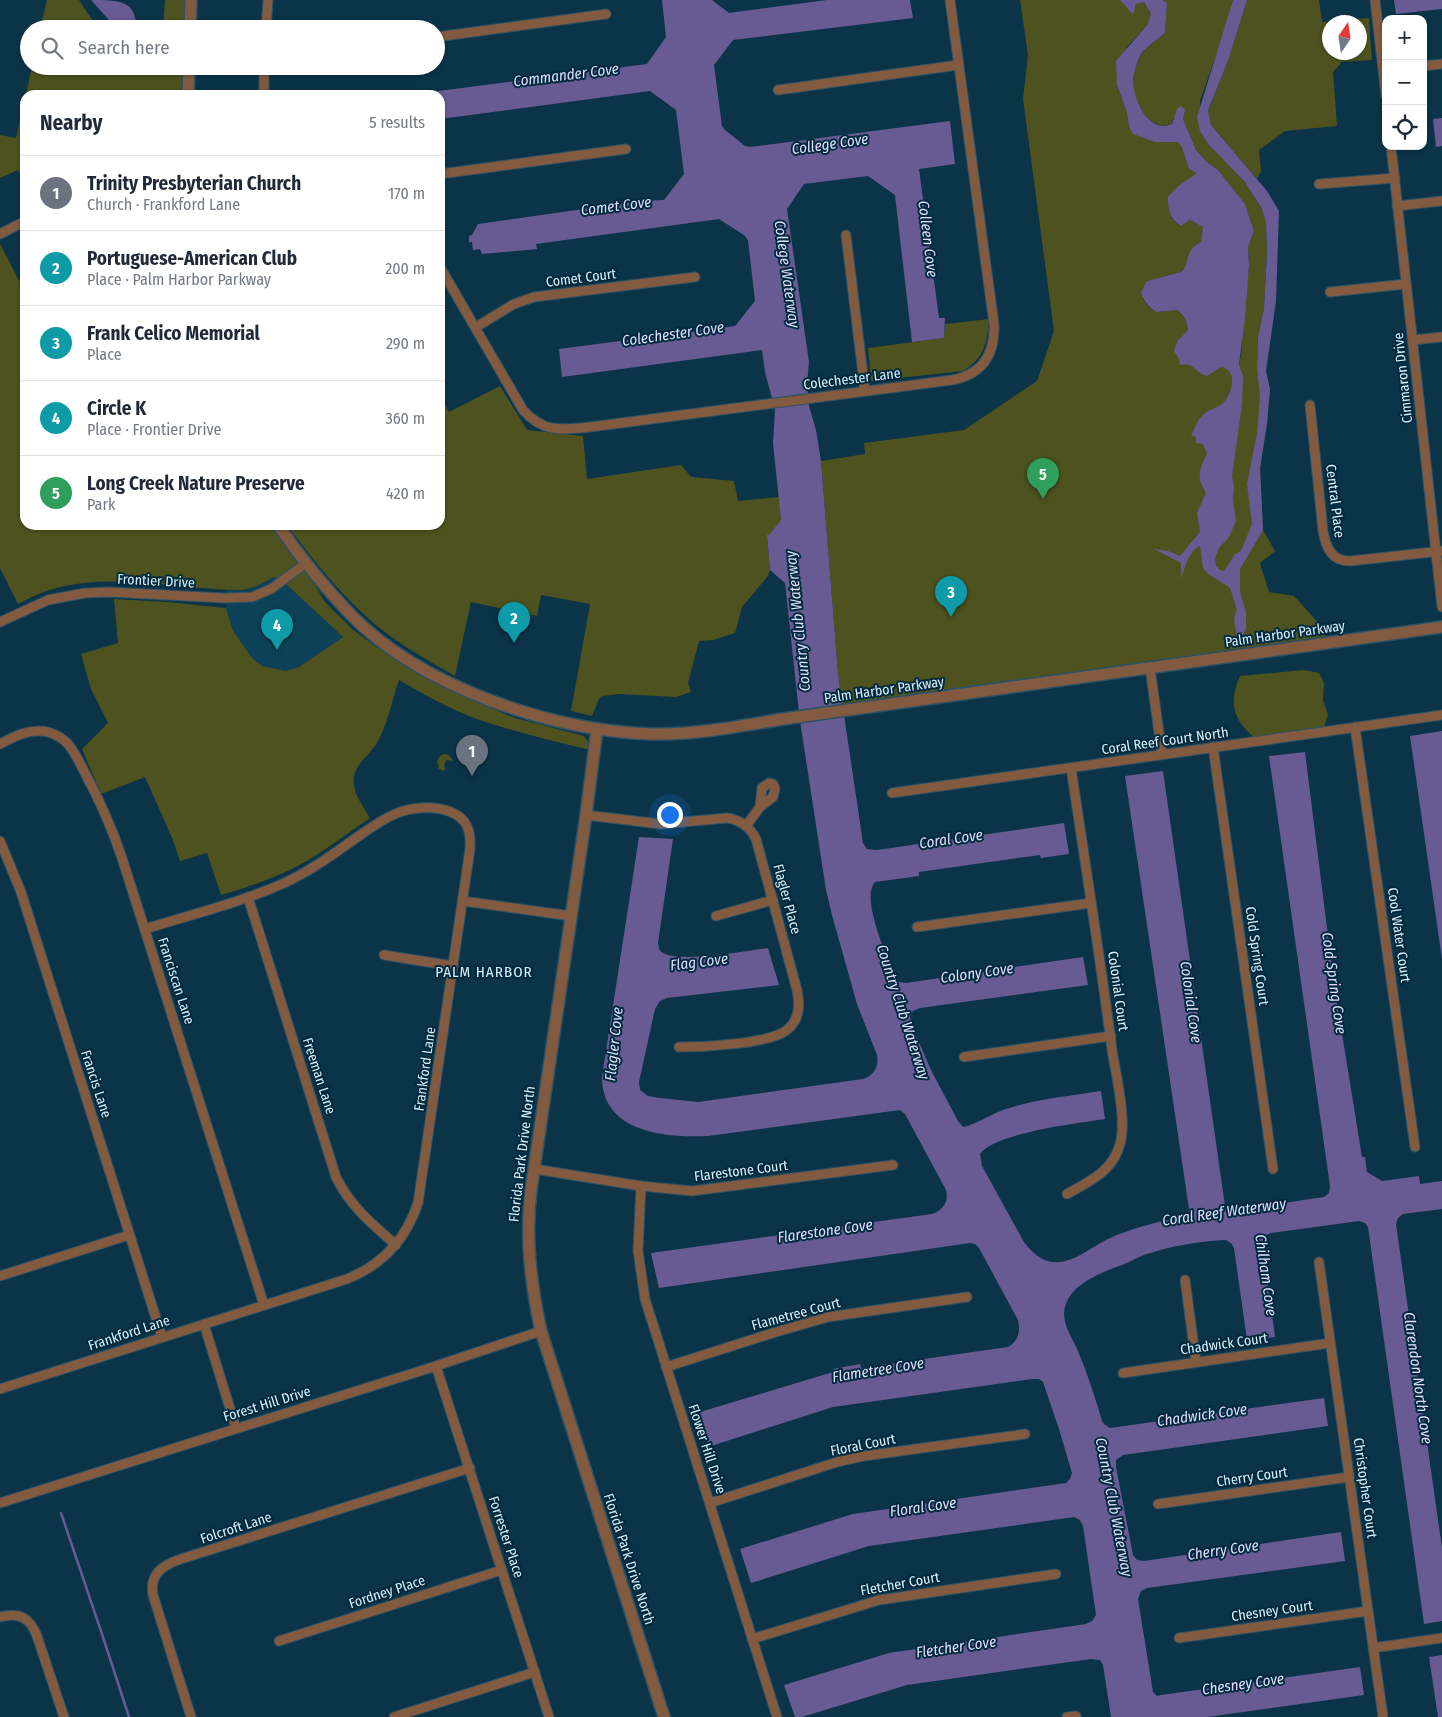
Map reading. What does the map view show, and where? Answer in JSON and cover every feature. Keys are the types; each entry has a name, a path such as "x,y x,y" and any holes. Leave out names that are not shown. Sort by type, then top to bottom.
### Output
{"street":[{"path":"190,20 191,0"},
{"path":"267,20 268,0"},
{"name":"Colechester Lane","path":"445,275 523,410 542,426 558,430 965,377 981,366 992,349 994,334 993,314 950,0"},
{"path":"1376,0 1383,60"},
{"path":"445,36 606,14"},
{"path":"1427,66 1442,64"},
{"path":"778,90 958,65"},
{"path":"188,75 188,90"},
{"path":"264,75 264,90"},
{"path":"445,173 626,149"},
{"name":"Cimmaron Drive","path":"1391,150 1439,551 1442,608"},
{"path":"1319,184 1394,178"},
{"path":"1397,206 1442,201"},
{"path":"0,234 20,224"},
{"path":"846,235 866,391"},
{"name":"Comet Court","path":"476,326 514,304 534,297 695,277"},
{"path":"1330,292 1406,284"},
{"path":"1413,340 1442,337"},
{"name":"Central Place","path":"1310,405 1323,530 1326,546 1331,553 1338,558 1350,561 1439,551"},
{"name":"Palm Harbor Parkway","path":"282,530 306,563 352,616 391,648 431,672 469,691 517,710 560,722 637,734 674,734 718,729 783,718 1442,627"},
{"name":"Frontier Drive","path":"0,622 48,600 85,593 109,592 224,598 252,597 271,588 306,563"},
{"path":"1150,668 1162,754"},
{"name":"Coral Reef Court North","path":"892,793 1442,716"},
{"name":"Cool Water Court","path":"1355,727 1415,1147"},
{"name":"Florida Park Drive North","path":"597,729 572,916 534,1169 528,1224 529,1255 533,1292 541,1331 664,1717"},
{"name":"Franciscan Lane","path":"0,744 18,735 42,731 57,735 73,750 101,802 111,825 145,929 264,1305"},
{"name":"Cold Spring Court","path":"1213,747 1273,1170"},
{"name":"Colonial Court","path":"1067,1194 1097,1177 1108,1168 1116,1155 1121,1141 1122,1117 1071,768"},
{"path":"586,815 660,824 723,817 736,820 746,826 760,807"},
{"name":"Frankford Lane","path":"0,1389 362,1272 396,1245 412,1221 420,1196 470,849 469,829 464,820 448,811 433,808 406,810 390,816 306,872 281,884 248,897 145,929"},
{"name":"Flagler Place","path":"679,1047 702,1047 770,1038 785,1032 793,1024 799,1008 798,996 756,839 746,826"},
{"name":"Francis Lane","path":"0,841 21,892 162,1337"},
{"name":"Freeman Lane","path":"248,897 336,1176 359,1212 396,1245"},
{"path":"716,916 773,900"},
{"path":"463,901 572,916"},
{"path":"917,927 1091,903"},
{"path":"384,955 453,966"},
{"path":"964,1057 1111,1036"},
{"name":"Flarestone Court","path":"534,1169 641,1186 700,1191 893,1165"},
{"name":"Flower Hill Drive","path":"641,1186 638,1232 640,1273 649,1312 777,1717"},
{"path":"0,1276 130,1235"},
{"name":"Christopher Court","path":"1319,1262 1383,1717"},
{"path":"1184,1280 1196,1362"},
{"name":"Flametree Court","path":"666,1367 828,1317 967,1297"},
{"path":"204,1324 236,1428"},
{"name":"Forest Hill Drive","path":"0,1503 436,1366 541,1331"},
{"name":"Chadwick Court","path":"1123,1373 1330,1343"},
{"name":"Forrester Place","path":"436,1366 549,1717"},
{"name":"Floral Court","path":"710,1503 820,1467 855,1458 1025,1434"},
{"name":"Folcroft Lane","path":"191,1717 153,1595 155,1575 162,1568 174,1562 470,1468"},
{"name":"Cherry Court","path":"1158,1504 1350,1477"},
{"name":"Fordney Place","path":"279,1641 502,1570"},
{"name":"Fletcher Court","path":"752,1639 879,1600 1056,1574"},
{"name":"Chesney Court","path":"1179,1638 1368,1612"},
{"path":"0,1617 9,1615 22,1617 29,1621 33,1627 64,1717"},
{"path":"1374,1648 1442,1638"},
{"path":"394,1717 535,1672"}],"shaded area":[{"path":"274,577 286,584 343,637 299,667 286,671 262,666 253,659 233,631 226,608 227,590 242,590 266,582"}],"green space":[{"path":"47,0 79,0 92,20 42,20"},
{"path":"165,0 187,0 186,20 164,20"},
{"path":"1020,0 1120,0 1133,15 1136,4 1144,2 1151,14 1147,25 1127,47 1117,85 1127,113 1129,127 1155,142 1178,141 1189,169 1198,173 1189,180 1171,217 1181,226 1190,220 1203,227 1201,242 1190,252 1181,272 1147,281 1143,299 1156,312 1178,310 1180,312 1186,321 1188,330 1178,340 1239,365 1249,265 1248,247 1254,231 1245,204 1218,170 1196,150 1183,119 1173,118 1172,124 1163,125 1149,119 1138,104 1133,87 1134,73 1140,57 1148,47 1165,33 1167,3 1162,0 1233,0 1200,101 1200,131 1208,144 1244,181 1262,209 1266,223 1267,253 1264,308 1258,337 1257,367 1270,389 1260,468 1263,530 1275,551 1260,563 1269,592 1294,596 1325,630 1326,637 842,705 821,461 865,454 864,443 964,430 1037,381 1054,331 1023,99 1028,55"},
{"path":"1247,0 1319,0 1322,22 1322,60 1367,60 1367,18 1369,18 1372,60 1342,62 1333,72 1337,126 1285,131 1259,150 1261,171 1257,179 1211,125 1208,112 1229,58"},
{"path":"30,75 185,75 184,90 27,90"},
{"path":"20,121 20,174 18,170 0,178 0,135 16,138"},
{"path":"0,244 20,282 20,530 277,530 325,602 352,629 379,649 489,707 515,718 584,736 589,743 590,750 474,718 399,680 379,739 357,768 354,775 355,789 370,818 304,863 258,883 221,895 207,853 180,861 173,840 145,777 101,794 82,749 108,723 91,689 81,654 118,643 114,599 226,608 233,631 253,659 262,666 286,671 299,667 343,637 286,584 274,577 257,586 242,590 151,583 82,583 50,590 18,604 0,568"},
{"path":"989,319 984,349 976,361 963,371 871,381 868,348 944,338 945,324"},
{"path":"500,386 527,430 583,436 587,479 681,465 691,477 734,481 738,501 779,497 781,521 767,536 770,570 768,576 742,607 735,633 713,640 699,641 688,683 691,692 676,697 618,694 603,696 599,699 592,716 571,711 590,604 541,595 537,616 471,602 455,676 425,659 377,626 329,578 291,530 445,530 445,405 449,412"},
{"path":"1304,670 1319,673 1324,683 1323,700 1328,715 1324,727 1255,738 1237,717 1235,710 1234,694 1240,676"},
{"path":"444,754 449,755 453,761 447,760 445,762 444,767 446,769 443,771 438,768 437,762 440,756"}],"water":[{"path":"91,0 110,0 124,4 130,7 136,20 109,20"},
{"path":"662,0 712,0 729,13 827,0 910,0 913,18 733,40 714,65 722,126 745,146 750,147 950,121 955,164 919,169 939,318 945,318 944,338 912,342 895,195 868,176 804,184 787,209 809,362 807,384 809,406 816,430 821,461 842,705 799,712 785,583 770,570 767,535 781,520 773,443 775,410 765,372 762,350 562,377 559,349 735,326 755,301 748,240 744,235 719,219 536,244 537,249 482,254 480,249 473,250 472,242 469,242 469,236 472,235 478,224 640,201 664,200 684,174 676,110 650,91 445,118 445,90 647,64 666,37"},
{"path":"1120,0 1162,0 1167,3 1165,33 1143,51 1134,74 1134,88 1139,105 1149,119 1163,126 1172,124 1177,109 1181,106 1185,110 1183,119 1196,150 1218,170 1245,204 1254,231 1248,247 1249,265 1245,318 1239,365 1243,376 1242,404 1232,477 1236,521 1229,537 1219,548 1215,559 1216,566 1224,571 1235,554 1241,551 1252,524 1247,484 1257,434 1260,397 1257,367 1258,337 1264,308 1267,253 1266,223 1262,209 1244,181 1208,144 1200,131 1197,117 1233,0 1247,0 1229,58 1208,111 1211,125 1267,191 1279,211 1276,301 1266,371 1270,389 1260,468 1263,530 1240,569 1240,592 1246,612 1246,628 1241,640 1236,636 1234,620 1237,610 1230,588 1207,573 1203,568 1200,546 1190,555 1181,579 1181,563 1154,549 1168,551 1180,556 1200,532 1197,513 1206,493 1200,474 1207,454 1203,444 1196,443 1196,437 1191,435 1201,417 1208,411 1221,405 1226,399 1231,388 1232,377 1230,372 1221,367 1207,376 1191,366 1180,365 1174,351 1178,340 1188,330 1185,319 1178,310 1156,312 1147,304 1141,292 1147,281 1181,272 1186,265 1189,253 1201,242 1203,227 1190,220 1181,226 1170,213 1168,197 1177,187 1197,173 1189,169 1178,142 1155,142 1133,134 1129,127 1127,113 1117,85 1116,61 1147,25 1151,14 1144,2 1136,4 1133,15"},
{"path":"1394,0 1442,0 1442,9 1396,14"},
{"path":"1442,118 1442,146 1436,147 1433,119"},
{"path":"844,715 863,843 867,849 877,850 1064,823 1069,854 1041,858 1040,855 919,872 919,876 875,882 871,890 873,914 877,929 895,978 899,982 906,983 1083,957 1088,985 920,1008 913,1011 910,1016 911,1024 931,1070 963,1127 1017,1106 1053,1098 1101,1091 1105,1119 1058,1126 1019,1135 1002,1140 988,1147 980,1154 982,1166 1024,1242 1039,1257 1054,1262 1072,1259 1108,1239 1126,1232 1182,1217 1187,1215 1189,1209 1125,776 1163,771 1225,1206 1228,1209 1235,1210 1324,1197 1329,1193 1330,1186 1269,756 1305,752 1334,984 1362,1157 1365,1157 1367,1172 1382,1181 1419,1176 1420,1184 1442,1181 1442,1209 1403,1214 1398,1218 1396,1224 1442,1548 1442,1621 1424,1624 1368,1227 1365,1223 1359,1221 1271,1233 1264,1236 1262,1243 1275,1337 1247,1340 1234,1248 1226,1240 1196,1243 1143,1255 1093,1277 1084,1282 1070,1295 1066,1304 1064,1318 1094,1394 1102,1421 1110,1428 1324,1398 1328,1426 1123,1455 1116,1460 1133,1555 1137,1560 1144,1561 1341,1532 1345,1561 1147,1588 1141,1591 1138,1599 1153,1692 1157,1696 1360,1667 1364,1695 1207,1717 1111,1717 1103,1665 1100,1660 1091,1659 907,1685 802,1717 795,1717 784,1685 889,1653 1086,1624 1092,1621 1096,1615 1083,1526 1080,1520 1074,1517 869,1546 751,1583 740,1549 853,1514 1066,1483 1072,1473 1059,1429 1043,1382 1039,1379 1032,1379 833,1407 708,1447 697,1413 833,1372 833,1369 860,1364 861,1368 1008,1347 1018,1336 1018,1320 979,1248 975,1244 970,1243 659,1288 651,1253 932,1214 939,1210 946,1202 946,1190 905,1114 900,1110 708,1136 692,1136 656,1133 640,1128 625,1121 613,1110 605,1096 602,1077 639,837 673,839 658,943 659,949 663,953 672,956 699,957 768,948 779,985 667,998 660,1001 655,1009 639,1082 640,1090 648,1096 698,1102 863,1079 875,1070 877,1055 857,1004 826,890 800,721"},
{"path":"1442,731 1442,959 1410,736"},
{"path":"1442,1655 1442,1717 1438,1717 1429,1657"}],"waterway":[{"path":"61,1513 129,1717"}],"place":[{"name":"Long Creek Nature Preserve","path":"1043,499"},
{"name":"Frank Celico Memorial","path":"951,617"},
{"name":"Portuguese-American Club","path":"514,643"},
{"name":"Circle K","path":"277,650"},
{"name":"Trinity Presbyterian Church","path":"472,776"}],"district":[{"name":"PALM HARBOR","path":"484,972"}],"water label":[{"name":"Commander Cove","path":"566,75"},
{"name":"College Cove","path":"830,144"},
{"name":"Comet Cove","path":"616,206"},
{"name":"Colleen Cove","path":"928,239"},
{"name":"College Waterway","path":"787,274"},
{"name":"Colechester Cove","path":"673,334"},
{"name":"Country Club Waterway","path":"798,621"},
{"name":"Coral Cove","path":"951,839"},
{"name":"Flag Cove","path":"699,962"},
{"name":"Colony Cove","path":"977,973"},
{"name":"Cold Spring Cove","path":"1334,983"},
{"name":"Colonial Cove","path":"1191,1002"},
{"name":"Country Club Waterway","path":"903,1012"},
{"name":"Flagler Cove","path":"614,1044"},
{"name":"Coral Reef Waterway","path":"1224,1212"},
{"name":"Flarestone Cove","path":"825,1231"},
{"name":"Chilham Cove","path":"1266,1275"},
{"name":"Flametree Cove","path":"878,1370"},
{"name":"Clarendon North Cove","path":"1418,1378"},
{"name":"Chadwick Cove","path":"1202,1415"},
{"name":"Floral Cove","path":"923,1507"},
{"name":"Country Club Waterway","path":"1114,1507"},
{"name":"Cherry Cove","path":"1223,1550"},
{"name":"Fletcher Cove","path":"956,1647"},
{"name":"Chesney Cove","path":"1243,1684"}]}
